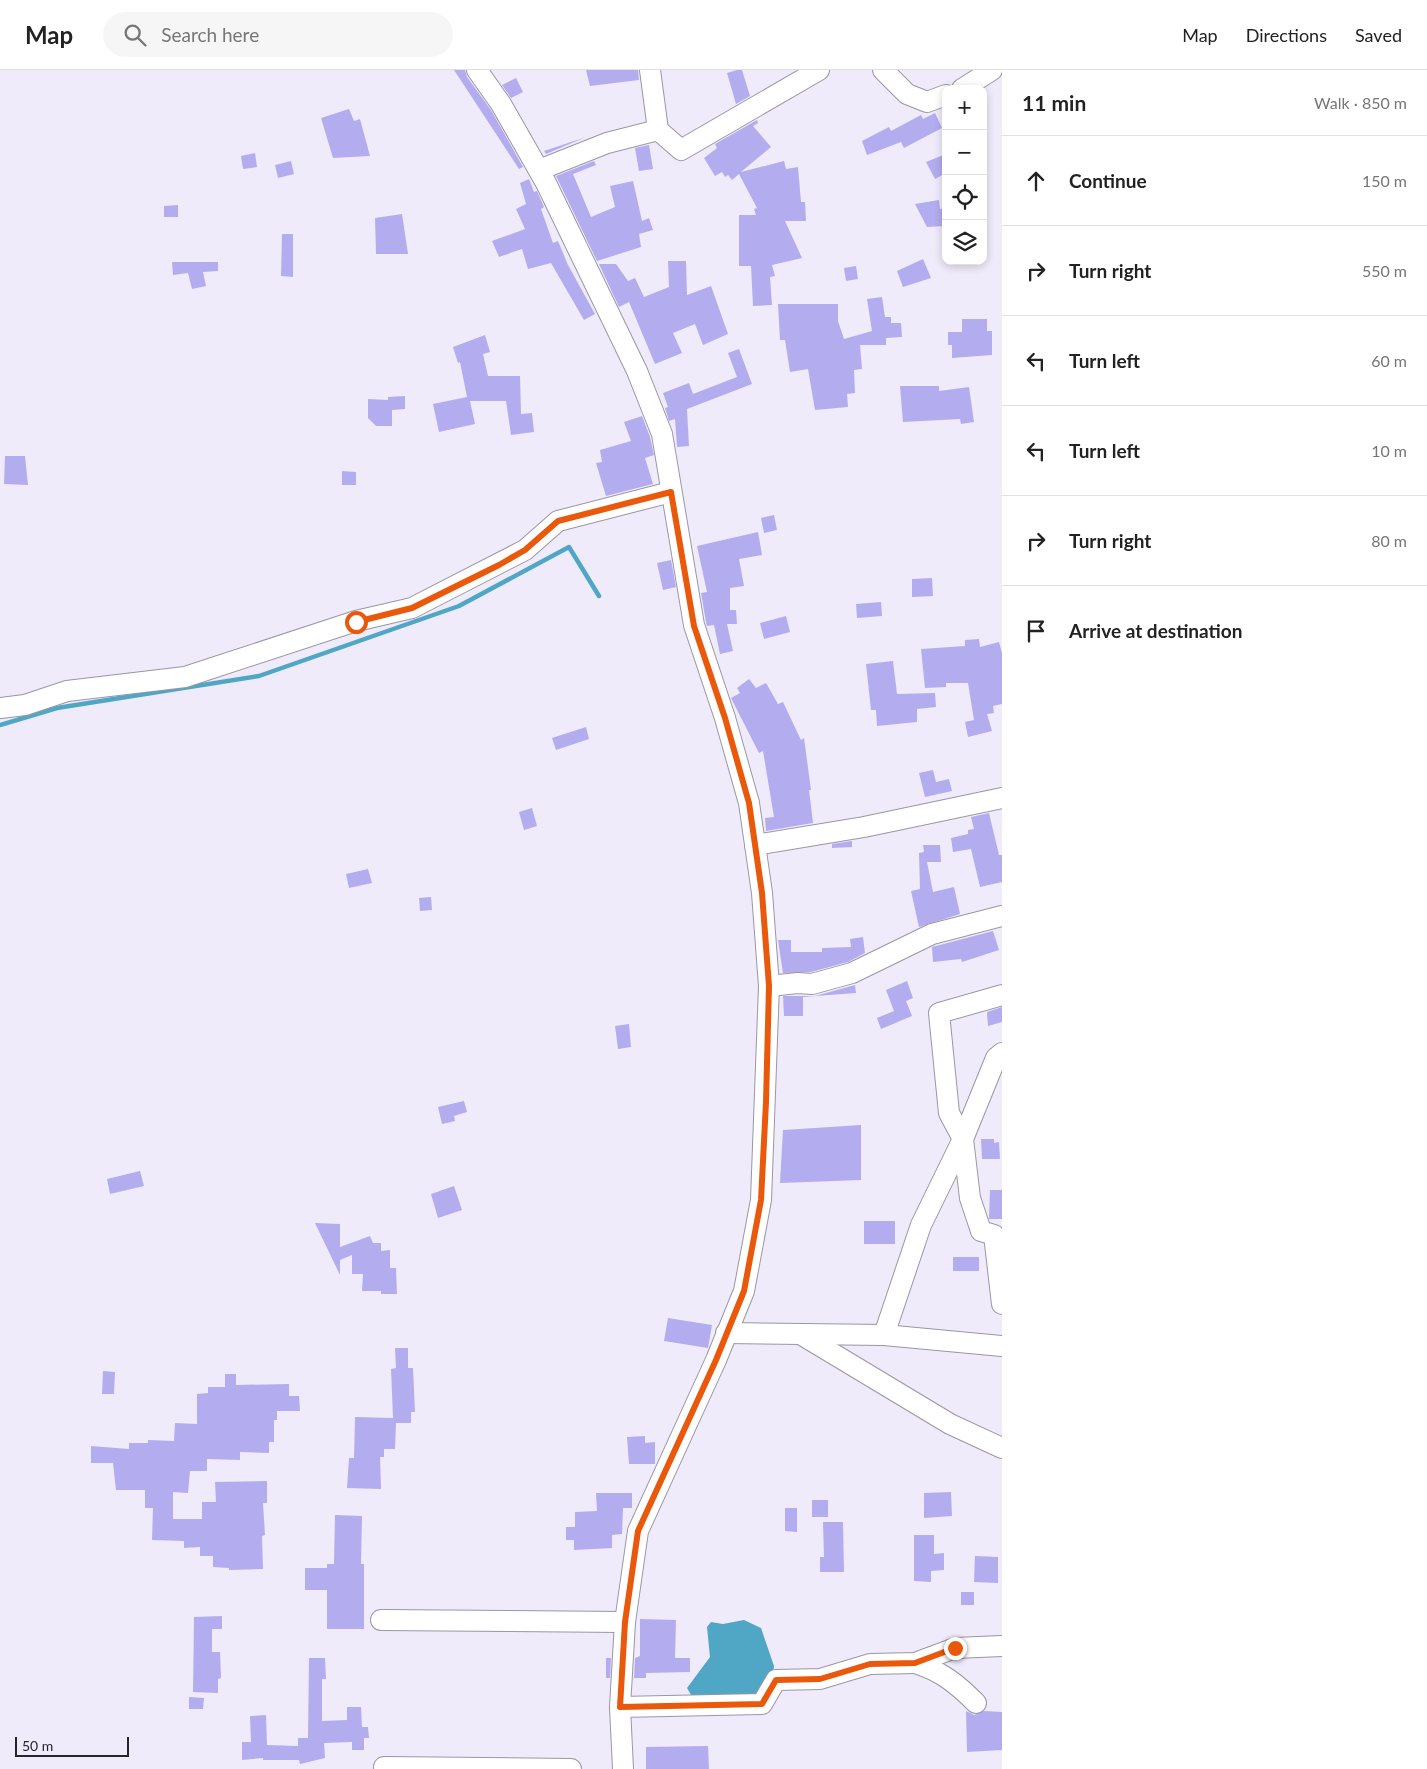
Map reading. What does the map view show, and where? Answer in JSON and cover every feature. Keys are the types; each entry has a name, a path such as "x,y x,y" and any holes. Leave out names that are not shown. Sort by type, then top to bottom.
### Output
{"street":[{"path":"477,70 501,104 539,170 637,371 662,434 694,626 725,718 749,803 762,893 769,986 761,1200 744,1291 638,1531 625,1622 620,1707 623,1769"},
{"path":"650,70 658,130 681,150 819,70"},
{"path":"883,70 907,94 927,102 942,96"},
{"path":"968,85 992,70"},
{"path":"539,170 607,143 658,130"},
{"path":"0,708 25,704 67,691 184,677 356,622 412,608 525,550 558,521 671,492"},
{"path":"756,845 864,828 1000,803"},
{"path":"769,986 798,983 812,984 852,973 932,934 1002,916"},
{"path":"1002,995 939,1013 949,1113 963,1139 970,1198 981,1231 994,1235 1002,1304"},
{"path":"884,1335 921,1225 963,1139 996,1058 1002,1052"},
{"path":"726,1334 884,1335 1002,1346"},
{"path":"801,1334 950,1424 1002,1448"},
{"path":"381,1620 625,1622"},
{"path":"915,1663 955,1648 1002,1646"},
{"path":"620,1707 762,1704 776,1680 820,1679 870,1664 915,1663 934,1668 952,1679 976,1703"},
{"path":"384,1767 570,1769"}],"water":[{"path":"744,1620 761,1628 774,1666 772,1682 759,1697 694,1700 687,1688 710,1657 707,1627 711,1622 723,1624"}],"building":[{"path":"454,70 465,70 467,77 491,110 523,167 519,169"},
{"path":"586,70 638,70 639,80 590,86"},
{"path":"742,70 750,96 736,104 727,73"},
{"path":"516,78 523,92 511,98 502,85"},
{"path":"349,109 354,121 360,119 370,156 333,158 321,118"},
{"path":"935,113 942,128 904,148 901,142 867,155 862,141 889,127 891,131 921,115 923,119"},
{"path":"757,120 758,123 753,126 771,147 741,172 784,161 786,169 798,167 801,202 805,202 806,221 785,221 802,258 772,265 775,276 770,277 772,305 753,306 751,266 739,266 739,215 756,215 754,209 757,208 739,174 732,180 728,175 725,177 722,172 715,176 704,158 717,148 715,144"},
{"path":"586,137 546,154 544,151"},
{"path":"649,145 653,169 639,171 635,148"},
{"path":"255,153 257,167 243,169 241,156"},
{"path":"942,156 942,175 935,179 926,162"},
{"path":"291,161 294,174 278,178 275,165"},
{"path":"594,161 596,165 573,174 591,217 615,207 610,186 633,181 642,221 649,218 653,230 639,234 641,247 597,261 556,176"},
{"path":"529,179 534,192 537,191 544,207 541,209 553,243 558,241 568,265 595,314 584,320 551,263 528,269 522,249 499,257 492,241 525,229 516,209 526,204 520,183"},
{"path":"939,200 940,209 942,209 942,226 927,227 915,204"},
{"path":"178,205 178,217 164,217 164,206"},
{"path":"402,214 408,254 376,254 375,218"},
{"path":"282,234 293,234 293,277 281,276"},
{"path":"923,259 931,278 903,287 897,271"},
{"path":"668,261 686,261 687,295 711,286 728,334 703,345 695,324 673,333 682,353 655,364 629,302 619,307 599,264 616,264 628,281 635,278 644,297 669,287"},
{"path":"172,262 218,262 218,271 203,272 206,286 192,289 188,273 173,275"},
{"path":"856,266 858,279 846,281 844,268"},
{"path":"882,297 885,317 891,317 891,323 901,323 902,337 886,338 886,345 860,345 862,369 854,370 855,393 847,394 848,407 815,410 808,369 790,372 785,340 780,340 778,304 838,304 838,321 844,339 872,331 867,299"},
{"path":"962,319 987,319 987,331 992,331 992,355 952,358 952,345 948,345 948,332 962,332"},
{"path":"485,335 490,352 483,354 488,376 520,376 521,414 532,413 534,432 511,435 506,401 470,401 475,424 439,432 433,404 467,397 460,362 458,363 453,347"},
{"path":"739,349 752,384 687,409 689,446 677,447 675,419 669,421 665,408 668,407 663,393 689,383 693,394 737,377 728,353"},
{"path":"900,386 939,386 939,391 969,387 974,422 961,424 960,419 903,422"},
{"path":"405,396 405,409 392,410 392,426 376,426 368,418 368,399 388,400 388,397"},
{"path":"642,416 654,455 645,458 653,484 606,496 596,463 602,462 600,450 631,441 624,422"},
{"path":"5,456 25,456 28,485 4,484"},
{"path":"342,471 356,472 356,485 342,485"},
{"path":"774,515 777,530 764,533 761,518"},
{"path":"758,532 762,555 739,559 744,586 730,588 730,610 736,610 737,624 727,624 733,651 720,654 714,625 707,626 706,622 701,593 707,592 697,546"},
{"path":"671,560 676,587 663,590 657,563"},
{"path":"932,578 933,596 912,597 912,579"},
{"path":"881,602 882,616 857,618 856,604"},
{"path":"786,616 790,632 764,639 760,623"},
{"path":"979,639 980,647 999,642 1002,653 1002,704 993,706 994,713 987,714 992,731 968,737 965,722 974,720 968,683 946,683 946,687 925,688 921,649 965,646 965,640"},
{"path":"893,661 897,694 935,693 936,707 917,709 917,722 877,726 876,710 871,710 866,664"},
{"path":"749,679 756,688 766,683 778,704 783,702 801,740 804,738 813,823 766,831 765,818 774,817 763,751 759,753 731,698 740,693 737,688"},
{"path":"586,727 589,739 556,750 552,738"},
{"path":"933,770 936,782 949,779 952,791 925,797 919,773"},
{"path":"532,808 537,826 524,830 519,812"},
{"path":"989,813 999,855 1002,855 1002,882 980,887 971,849 953,852 951,838 968,834 968,830 974,829 971,817"},
{"path":"852,841 852,847 832,848 832,844"},
{"path":"923,845 940,845 941,862 927,862 933,892 954,887 960,914 919,927 911,891 920,889 919,853 924,852"},
{"path":"368,869 372,883 349,888 346,874"},
{"path":"431,897 432,910 420,911 419,898"},
{"path":"993,931 999,950 962,962 961,959 933,962 932,947"},
{"path":"863,937 865,953 848,962 811,972 783,973 778,940 791,940 791,952 822,952 822,948 851,947 850,939"},
{"path":"907,981 913,998 906,1001 912,1016 881,1029 877,1018 894,1011 886,990"},
{"path":"855,985 856,993 803,997 803,1016 784,1016 783,996 815,996"},
{"path":"1002,1007 1002,1022 988,1026 987,1012"},
{"path":"629,1024 631,1047 618,1049 615,1026"},
{"path":"464,1101 467,1112 454,1116 455,1121 442,1124 438,1107"},
{"path":"861,1125 861,1180 780,1183 783,1130"},
{"path":"981,1139 994,1139 994,1143 999,1142 1000,1159 982,1159"},
{"path":"140,1171 144,1186 110,1194 107,1179"},
{"path":"454,1186 462,1210 438,1218 431,1194"},
{"path":"990,1190 1002,1190 1002,1219 989,1219"},
{"path":"864,1221 895,1221 895,1244 864,1244"},
{"path":"315,1223 340,1224 340,1247 370,1236 373,1243 381,1243 381,1251 390,1250 390,1268 396,1268 397,1294 381,1294 381,1291 362,1291 363,1274 352,1274 352,1255 340,1260 340,1275"},
{"path":"953,1257 979,1257 979,1271 953,1271"},
{"path":"668,1318 712,1325 708,1348 664,1341"},
{"path":"395,1348 408,1348 408,1368 413,1368 415,1412 411,1412 411,1423 396,1423 395,1449 384,1449 384,1457 380,1457 381,1489 347,1488 349,1458 354,1458 355,1417 393,1418 391,1369 396,1368"},
{"path":"103,1371 115,1372 114,1394 102,1394"},
{"path":"225,1374 236,1374 236,1385 289,1384 289,1396 299,1396 300,1411 277,1411 277,1420 274,1420 274,1442 269,1442 269,1453 240,1452 240,1460 207,1459 207,1471 190,1471 188,1493 173,1492 173,1519 202,1519 202,1502 216,1502 215,1482 267,1481 267,1503 263,1503 265,1535 262,1536 263,1569 229,1570 229,1568 213,1567 213,1556 200,1556 200,1547 184,1548 184,1541 152,1540 153,1508 145,1508 145,1490 116,1490 113,1463 91,1463 91,1446 129,1449 129,1443 148,1443 148,1440 174,1441 175,1423 197,1424 197,1394 208,1393 208,1387 225,1387"},
{"path":"645,1436 645,1443 655,1442 655,1464 629,1464 627,1437"},
{"path":"951,1492 952,1516 924,1518 924,1493"},
{"path":"596,1493 632,1493 632,1508 623,1508 622,1534 612,1535 612,1548 574,1550 574,1540 566,1540 566,1527 575,1527 575,1512 597,1511"},
{"path":"812,1500 828,1500 828,1517 812,1517"},
{"path":"785,1508 797,1508 797,1532 785,1531"},
{"path":"335,1515 362,1516 361,1564 364,1564 364,1629 327,1629 327,1590 305,1590 305,1568 327,1568 327,1564 334,1564"},
{"path":"823,1522 843,1522 844,1572 820,1572 820,1557 824,1557"},
{"path":"914,1535 934,1535 934,1554 944,1553 944,1570 931,1571 931,1582 914,1581"},
{"path":"975,1556 998,1557 998,1583 974,1582"},
{"path":"961,1592 974,1592 974,1605 961,1605"},
{"path":"222,1616 222,1629 212,1629 212,1652 220,1652 221,1678 218,1679 218,1693 193,1692 194,1617"},
{"path":"640,1619 676,1620 675,1658 690,1658 690,1672 646,1673 646,1678 634,1678 635,1658 640,1656"},
{"path":"309,1658 325,1658 326,1679 322,1679 322,1721 347,1720 347,1707 361,1707 362,1727 368,1727 369,1738 364,1738 364,1750 352,1750 352,1742 324,1743 325,1758 300,1764 299,1760 263,1760 263,1758 242,1760 242,1742 251,1742 250,1716 266,1715 267,1745 298,1746 298,1738 308,1738"},
{"path":"606,1658 611,1658 610,1678 606,1678"},
{"path":"189,1697 204,1698 203,1709 189,1709"},
{"path":"966,1711 974,1715 984,1711 1002,1712 1002,1750 967,1752"},
{"path":"708,1746 709,1769 646,1769 646,1747"}],"waterway":[{"path":"0,725 57,708 259,676 459,606 569,547 599,596"}],"route":[{"path":"356,622 412,608 499,565 525,550 558,521 671,492 694,626 725,718 749,803 762,893 769,986 766,1102 761,1200 744,1291 716,1360 685,1424 638,1531 628,1588 620,1707 762,1704 776,1680 820,1679 857,1670 870,1664 915,1663 955,1648"}]}
